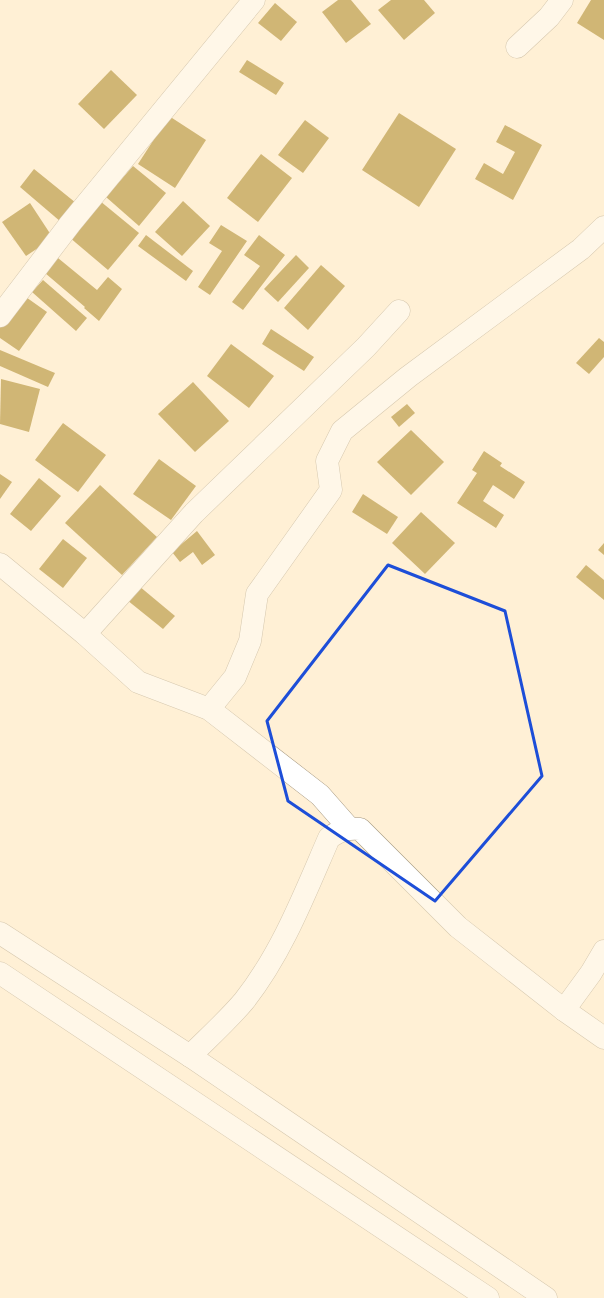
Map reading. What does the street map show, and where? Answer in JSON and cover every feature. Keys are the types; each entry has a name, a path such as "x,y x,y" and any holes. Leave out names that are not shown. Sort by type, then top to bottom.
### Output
{"street":[{"path":"0,316 70,224 254,0"},
{"path":"517,47 549,16 562,0"},
{"path":"209,709 235,677 250,641 257,594 331,490 327,461 342,431 408,377 581,249 604,227"},
{"path":"85,634 194,513 366,347 399,311"},
{"path":"0,564 85,634 138,682 209,709 320,795 349,828"},
{"path":"190,1056 244,1001 275,953 297,910 329,838 339,831 349,828 360,829 458,927 564,1010 604,1038"},
{"path":"0,933 190,1056 546,1298"},
{"path":"564,1010 591,973 604,951"},
{"path":"0,973 488,1298"}],"highlighted area":[{"path":"388,565 505,611 542,776 435,901 288,801 267,721"}],"building":[{"path":"338,0 351,0 371,24 346,43 322,12"},
{"path":"391,0 424,0 435,13 404,40 378,10"},
{"path":"591,0 604,0 604,40 577,23"},
{"path":"275,3 297,22 281,41 258,23"},
{"path":"247,60 284,83 276,95 239,72"},
{"path":"111,70 137,95 104,129 78,104"},
{"path":"399,113 456,149 419,207 362,170"},
{"path":"169,116 206,140 175,188 138,164"},
{"path":"305,120 329,138 303,173 278,155"},
{"path":"505,125 542,145 513,200 475,179 484,163 503,174 515,152 496,142"},
{"path":"261,154 292,178 258,222 227,198"},
{"path":"133,166 166,193 139,226 106,197"},
{"path":"34,169 76,203 61,222 20,187"},
{"path":"100,201 139,233 108,270 69,237"},
{"path":"183,201 210,226 182,256 155,232"},
{"path":"30,203 53,238 26,256 2,222"},
{"path":"221,225 247,241 210,295 198,287 222,251 209,243"},
{"path":"146,235 193,271 186,281 138,246"},
{"path":"259,235 285,255 243,310 232,302 260,266 244,255"},
{"path":"296,255 309,268 278,302 264,289"},
{"path":"58,258 97,290 108,277 122,289 99,321 45,273"},
{"path":"321,265 345,286 308,330 284,308"},
{"path":"43,280 87,318 76,331 32,292"},
{"path":"23,295 47,312 19,351 0,338 0,328"},
{"path":"271,329 314,357 304,371 262,344"},
{"path":"599,338 604,342 604,357 589,374 576,363"},
{"path":"231,344 274,376 249,408 207,376"},
{"path":"0,350 55,373 48,387 0,366"},
{"path":"1,379 40,389 29,432 0,424"},
{"path":"193,382 229,421 195,452 158,414"},
{"path":"407,404 415,413 399,427 391,417"},
{"path":"63,423 106,455 78,492 35,460"},
{"path":"411,430 444,462 411,495 377,462"},
{"path":"484,451 502,463 500,466 525,482 514,499 493,485 483,501 504,515 496,528 457,503 477,473 472,470"},
{"path":"159,459 196,486 171,520 133,494"},
{"path":"0,474 12,482 0,499"},
{"path":"39,478 61,496 31,531 10,514"},
{"path":"100,485 157,537 122,575 65,523"},
{"path":"363,494 398,517 387,534 352,512"},
{"path":"421,512 455,543 425,574 392,543"},
{"path":"197,531 215,555 202,565 193,552 180,562 172,552"},
{"path":"63,539 87,558 63,588 39,569"},
{"path":"604,543 604,555 598,550"},
{"path":"586,565 604,580 604,600 576,577"},
{"path":"139,586 175,616 163,629 127,600"}]}
